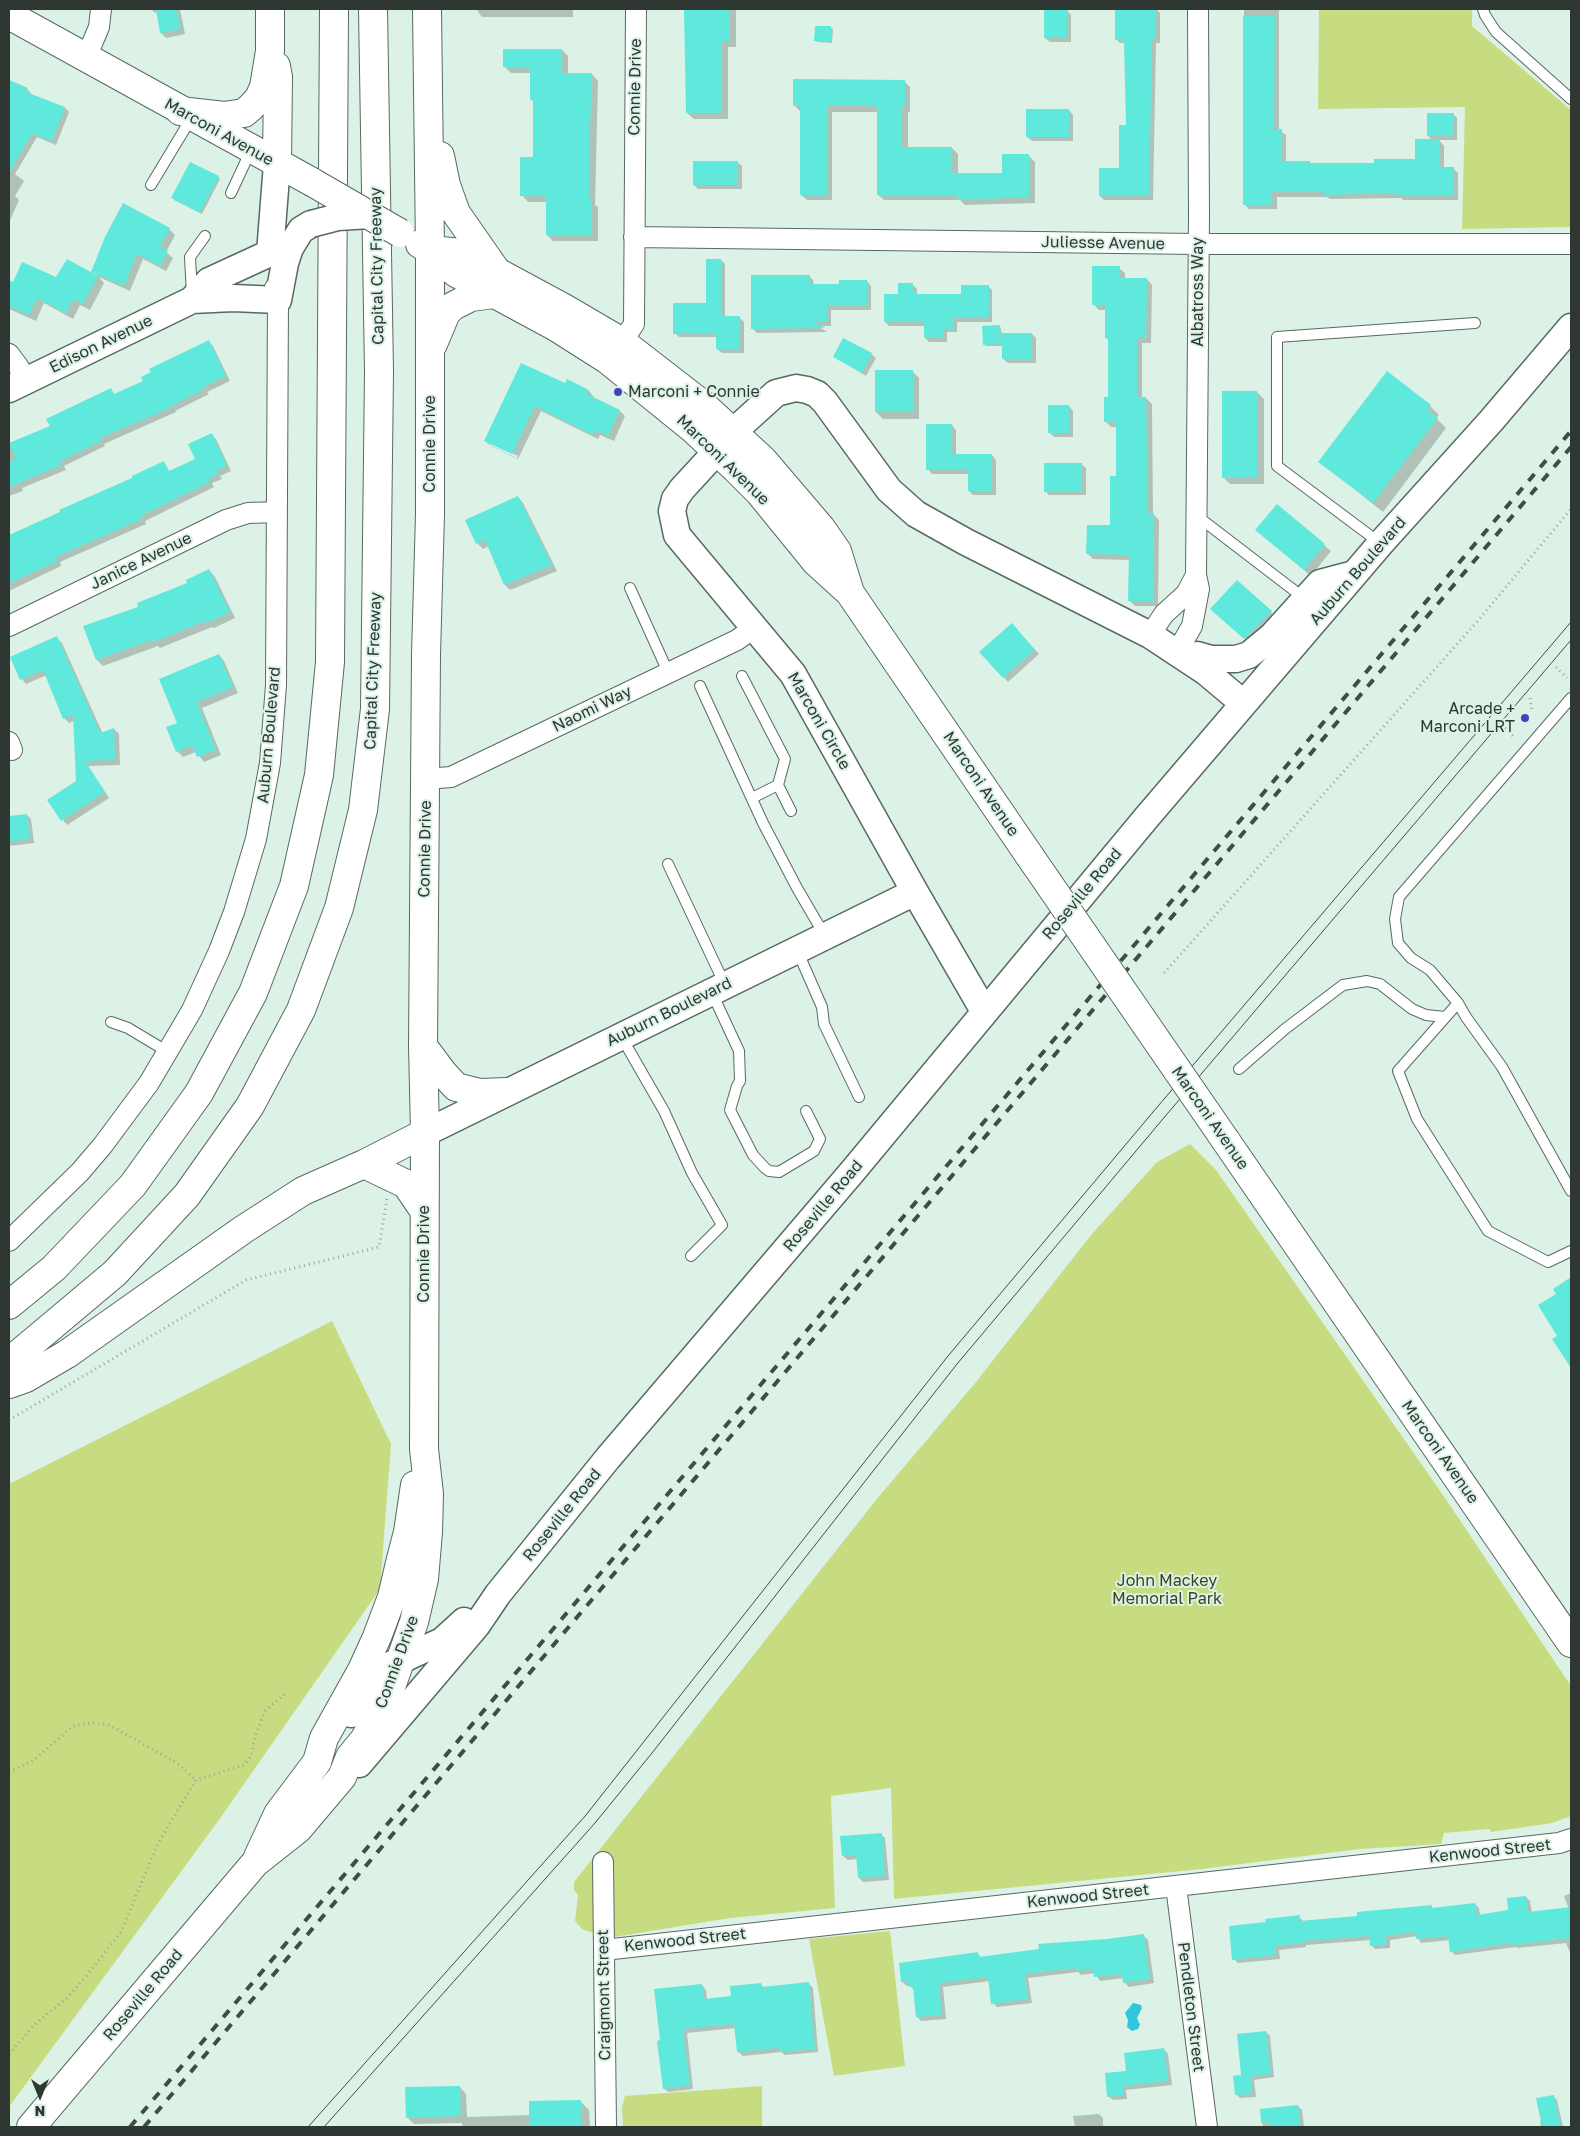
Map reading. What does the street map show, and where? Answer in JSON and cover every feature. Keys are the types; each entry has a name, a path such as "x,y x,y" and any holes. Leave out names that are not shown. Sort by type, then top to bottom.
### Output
{"main road":[{"path":"186,114 224,116 244,113 259,98 264,87 270,51 270,9"},
{"path":"9,1305 54,1268 133,1185 199,1093 253,993 294,886 319,775 330,662 334,9"},
{"name":"Capital City Freeway","path":"9,1362 115,1273 187,1195 250,1106 301,1010 339,908 363,810 375,709 379,372 374,9"},
{"path":"427,9 429,97 444,177 456,213 495,283 453,306 446,313 440,323 430,355"},
{"name":"Marconi Avenue","path":"9,15 312,182 430,250 462,253 495,283 556,327 608,360 692,428 725,442 778,477 837,551 850,593 1571,1643"},
{"path":"270,51 276,64 278,77 277,164"},
{"name":"Connie Drive","path":"342,1776 350,1758 364,1740 380,1711 401,1659 414,1622 424,1579 428,1532 429,1494 424,1449 423,1209 425,1133 423,1046 430,355 429,97"},
{"name":"Marconi Avenue","path":"495,283 622,342 668,376 725,442"},
{"path":"423,1046 456,1087 480,1093 506,1092"},
{"path":"9,1384 26,1378 66,1354 244,1229 303,1191 364,1164 425,1133"},
{"path":"364,1164 406,1184 423,1209"},
{"name":"Connie Drive","path":"317,1762 324,1738 362,1670 392,1597 408,1532 413,1493 424,1449"},
{"name":"Roseville Road","path":"255,1863 278,1814 317,1762"},
{"name":"Roseville Road","path":"31,2127 255,1863 298,1829 342,1776"}],"street":[{"path":"86,58 99,27 101,9"},
{"name":"Connie Drive","path":"622,342 634,324 636,9"},
{"name":"Albatross Way","path":"1181,655 1192,626 1199,589 1196,575 1198,9"},
{"name":"Auburn Boulevard","path":"277,164 270,253 272,278 278,300"},
{"name":"Auburn Boulevard","path":"9,1241 56,1196 103,1145 149,1083 192,1010 219,951 234,912 256,839 264,800 270,762 276,685 278,300 282,272 290,248 302,230 311,224 338,217 370,215"},
{"name":"Juliesse Avenue","path":"634,238 1198,244 1571,244"},
{"name":"Edison Avenue","path":"18,385 192,300 210,281 270,253"},
{"name":"Edison Avenue","path":"192,300 233,298 278,300"},
{"name":"Auburn Boulevard","path":"1147,817 1354,574 1491,421 1571,327"},
{"path":"9,354 18,366 18,385"},
{"name":"Marconi Avenue","path":"725,442 776,393 796,388 817,394 825,402 889,490 916,514 966,542 1150,635 1181,655 1243,703"},
{"name":"Marconi Circle","path":"725,442 675,499 672,511 677,535 755,627 807,696 915,892 984,1012"},
{"name":"Janice Avenue","path":"9,626 233,517 248,513 277,512"},
{"path":"1181,655 1197,655 1211,659 1236,659 1249,655 1272,636 1304,598 1320,583 1354,574"},
{"name":"Albatross Way","path":"1150,635 1164,614 1186,594 1196,575"},
{"name":"Naomi Way","path":"426,778 451,777 738,640 755,627"},
{"name":"Roseville Road","path":"342,1776 359,1764 478,1626 498,1594 608,1458 852,1172 1147,817"},
{"name":"Auburn Boulevard","path":"425,1133 915,892"},
{"name":"Roseville Road","path":"317,1762 334,1744 361,1695 375,1677 388,1666 401,1659 442,1641 475,1610 498,1594"},
{"name":"Kenwood Street","path":"604,1950 1559,1843 1571,1839"},
{"name":"Craigmont Street","path":"603,1862 606,2127"},
{"name":"Pendleton Street","path":"1176,1886 1207,2127"}],"lane":[{"path":"1483,9 1496,32 1571,99"},
{"path":"151,185 186,114"},
{"path":"232,192 251,150"},
{"path":"192,300 190,257 205,236"},
{"path":"1381,543 1277,466 1277,337 1475,323"},
{"path":"1197,516 1304,598"},
{"path":"630,588 668,672"},
{"path":"742,676 784,758 778,785 791,810"},
{"path":"700,686 763,823 825,936"},
{"path":"1571,698 1399,897 1395,919 1398,943 1411,958 1430,970 1458,1002 1466,1017 1502,1067 1571,1191"},
{"path":"752,798 778,785"},
{"path":"668,864 718,988 739,1051 740,1081 730,1110 753,1155 769,1171 779,1172 814,1151 820,1139 806,1111"},
{"path":"797,950 822,1006 824,1024 859,1097"},
{"path":"1239,1069 1285,1029 1343,985 1367,981 1380,984 1412,1009 1426,1015 1445,1017"},
{"path":"1458,1002 1398,1072 1417,1119 1488,1231 1548,1262 1571,1251"},
{"path":"111,1022 128,1028 168,1052"},
{"path":"621,1036 664,1112 692,1173 722,1225 691,1256"}],"path":[{"path":"1164,973 1476,623 1571,509"},
{"path":"1556,667 1567,678"},
{"path":"1530,698 1532,711"},
{"path":"1505,728 1514,737"},
{"path":"9,1420 246,1280 380,1247 391,1177"},
{"path":"9,2054 34,2025 68,1997 121,1932 158,1843 196,1780 244,1764 250,1756 255,1736 266,1711 286,1692"},
{"path":"9,1772 34,1760 73,1726 91,1723 109,1726 177,1763 196,1780"}],"green space":[{"path":"1319,9 1472,9 1472,26 1571,110 1571,227 1462,229 1465,107 1318,109"},
{"name":"John Mackey Memorial Park","path":"1190,1144 1216,1170 1443,1495 1571,1686 1571,1816 1552,1823 1491,1832 1490,1829 1444,1833 1441,1844 1360,1849 1202,1869 894,1899 891,1788 831,1796 835,1908 730,1918 608,1938 582,1929 575,1921 578,1895 574,1890 574,1882 876,1500 976,1382 1091,1235 1157,1162"},
{"path":"332,1321 391,1444 380,1589 221,1817 9,2107 9,1484"},
{"path":"890,1931 905,2066 834,2076 809,1939"},
{"path":"762,2086 762,2127 623,2127 622,2107 625,2096"}],"water":[{"path":"1133,2003 1141,2005 1142,2008 1137,2018 1140,2025 1138,2029 1132,2031 1127,2027 1128,2020 1125,2013"}],"building":[{"path":"156,9 176,9 181,29 160,33"},
{"path":"684,9 730,9 730,41 722,41 722,113 686,113"},
{"path":"1044,9 1068,9 1068,38 1044,38"},
{"path":"1115,9 1156,9 1156,40 1152,40 1149,196 1099,196 1099,168 1119,168 1119,125 1126,125 1124,40 1115,40"},
{"path":"1243,16 1275,16 1274,129 1282,129 1282,161 1374,163 1374,159 1415,159 1415,139 1440,139 1440,167 1454,167 1453,196 1397,195 1397,193 1324,195 1324,192 1272,192 1272,205 1243,205"},
{"path":"815,26 831,26 831,42 814,41"},
{"path":"503,49 562,49 562,73 592,73 589,200 592,200 592,235 546,235 546,196 520,196 520,157 533,157 533,100 530,100 530,67 503,67"},
{"path":"793,79 905,80 905,106 902,106 902,147 952,147 952,173 1002,173 1002,154 1029,154 1029,197 957,200 957,195 877,195 877,106 827,106 827,195 800,195 800,106 793,106"},
{"path":"9,80 28,88 26,92 65,107 52,141 32,134 9,173"},
{"path":"1026,109 1069,109 1069,137 1026,137"},
{"path":"1427,113 1454,113 1454,136 1427,136"},
{"path":"693,161 738,161 738,185 693,185"},
{"path":"190,162 219,176 200,213 171,198"},
{"path":"123,203 170,228 160,247 168,251 160,266 137,254 124,286 91,272 105,237"},
{"path":"67,259 98,276 83,304 73,299 66,313 37,298 29,315 9,306 9,280 13,282 22,262 56,277"},
{"path":"706,259 721,259 721,316 740,316 740,349 716,349 716,334 673,334 673,303 706,303"},
{"path":"1092,266 1120,266 1120,278 1147,278 1146,338 1137,338 1137,397 1146,397 1148,513 1154,513 1153,601 1128,601 1129,555 1086,554 1087,525 1110,525 1110,476 1116,476 1116,422 1104,422 1104,397 1108,397 1108,338 1105,338 1105,305 1092,305"},
{"path":"751,275 810,275 810,284 839,284 839,280 867,280 867,306 827,306 827,322 814,322 825,328 751,329"},
{"path":"898,283 913,283 913,294 961,294 961,285 989,285 989,318 954,318 954,329 943,329 943,338 924,338 924,322 884,322 884,294 898,294"},
{"path":"1000,325 1001,344 983,345 982,326"},
{"path":"1002,333 1032,333 1032,359 1002,359"},
{"path":"843,338 872,353 862,373 833,357"},
{"path":"209,340 226,376 203,387 205,389 172,407 100,438 101,441 60,461 61,465 9,487 9,462 16,459 9,443 50,426 46,419 111,388 114,394 143,381 141,377 151,372 149,369"},
{"path":"521,363 565,383 567,379 589,390 587,394 620,410 608,436 595,430 593,435 535,406 512,454 484,441"},
{"path":"875,370 913,370 913,412 875,412"},
{"path":"1387,371 1431,405 1427,410 1438,418 1373,503 1318,462"},
{"path":"1222,391 1257,391 1257,478 1222,478"},
{"path":"1048,405 1069,405 1069,433 1048,433"},
{"path":"926,424 952,424 952,454 992,454 992,491 968,491 968,470 926,470"},
{"path":"212,433 227,466 216,471 218,474 209,478 210,482 141,516 142,519 56,557 58,561 9,583 9,535 60,512 59,510 132,478 132,476 164,461 169,471 195,459 188,444"},
{"path":"1044,463 1082,463 1082,492 1044,492"},
{"path":"518,496 552,565 504,585 485,540 476,544 465,520"},
{"path":"1277,504 1325,544 1304,570 1255,530"},
{"path":"209,569 230,612 207,623 206,621 153,642 152,640 96,660 83,626 138,607 137,603 187,583 186,580"},
{"path":"1237,580 1272,611 1244,639 1210,609"},
{"path":"1012,623 1035,650 1003,678 979,652"},
{"path":"57,636 100,733 114,728 115,760 85,761 105,792 61,821 47,800 76,781 73,715 63,719 43,670 20,680 10,657"},
{"path":"219,654 233,687 197,702 216,750 197,757 192,745 176,752 166,727 177,723 159,679"},
{"path":"27,814 30,839 9,842 9,816"},
{"path":"1571,1277 1571,1368 1552,1339 1557,1336 1538,1305 1556,1294 1553,1289"},
{"path":"882,1833 885,1876 858,1878 856,1855 842,1856 840,1836"},
{"path":"1526,1896 1528,1912 1571,1907 1571,1938 1512,1945 1512,1943 1450,1952 1448,1936 1416,1939 1415,1932 1386,1936 1387,1944 1370,1946 1369,1936 1302,1941 1303,1943 1276,1946 1276,1955 1232,1960 1229,1926 1266,1922 1265,1919 1300,1915 1300,1921 1357,1916 1357,1912 1432,1905 1432,1908 1475,1903 1477,1915 1508,1910 1507,1898"},
{"path":"1144,1934 1150,1979 1123,1983 1122,1974 1094,1977 1093,1969 1076,1971 1075,1968 1025,1974 1028,1999 991,2004 988,1977 939,1983 942,2015 916,2017 913,1987 909,1987 908,1982 901,1982 899,1963 978,1952 979,1957 1039,1949 1038,1944 1107,1939"},
{"path":"809,1982 815,2049 779,2052 779,2048 737,2052 734,2024 683,2029 690,2085 663,2089 657,2041 660,2040 654,1989 702,1984 704,1999 731,1996 730,1986 761,1983 762,1987"},
{"path":"1266,2031 1271,2074 1251,2076 1252,2094 1235,2095 1233,2076 1241,2075 1237,2034"},
{"path":"1164,2048 1168,2081 1123,2086 1124,2095 1107,2097 1105,2073 1126,2071 1124,2053"},
{"path":"460,2086 461,2116 406,2118 405,2087"},
{"path":"1554,2095 1561,2127 1542,2127 1536,2098"},
{"path":"581,2100 581,2127 529,2127 529,2101"},
{"path":"1298,2105 1301,2127 1269,2127 1269,2122 1261,2123 1260,2109"}],"tram line":[{"path":"308,2127 586,1815 948,1356 1153,1112 1571,622"},
{"path":"324,2127 595,1823 957,1364 1571,640"}],"railway":[{"path":"130,2127 1571,431"},
{"path":"144,2127 1571,447"}],"place":[{"name":"Marconi + Connie","path":"618,392"},
{"name":"Arcade + Marconi LRT","path":"1525,718"}]}
